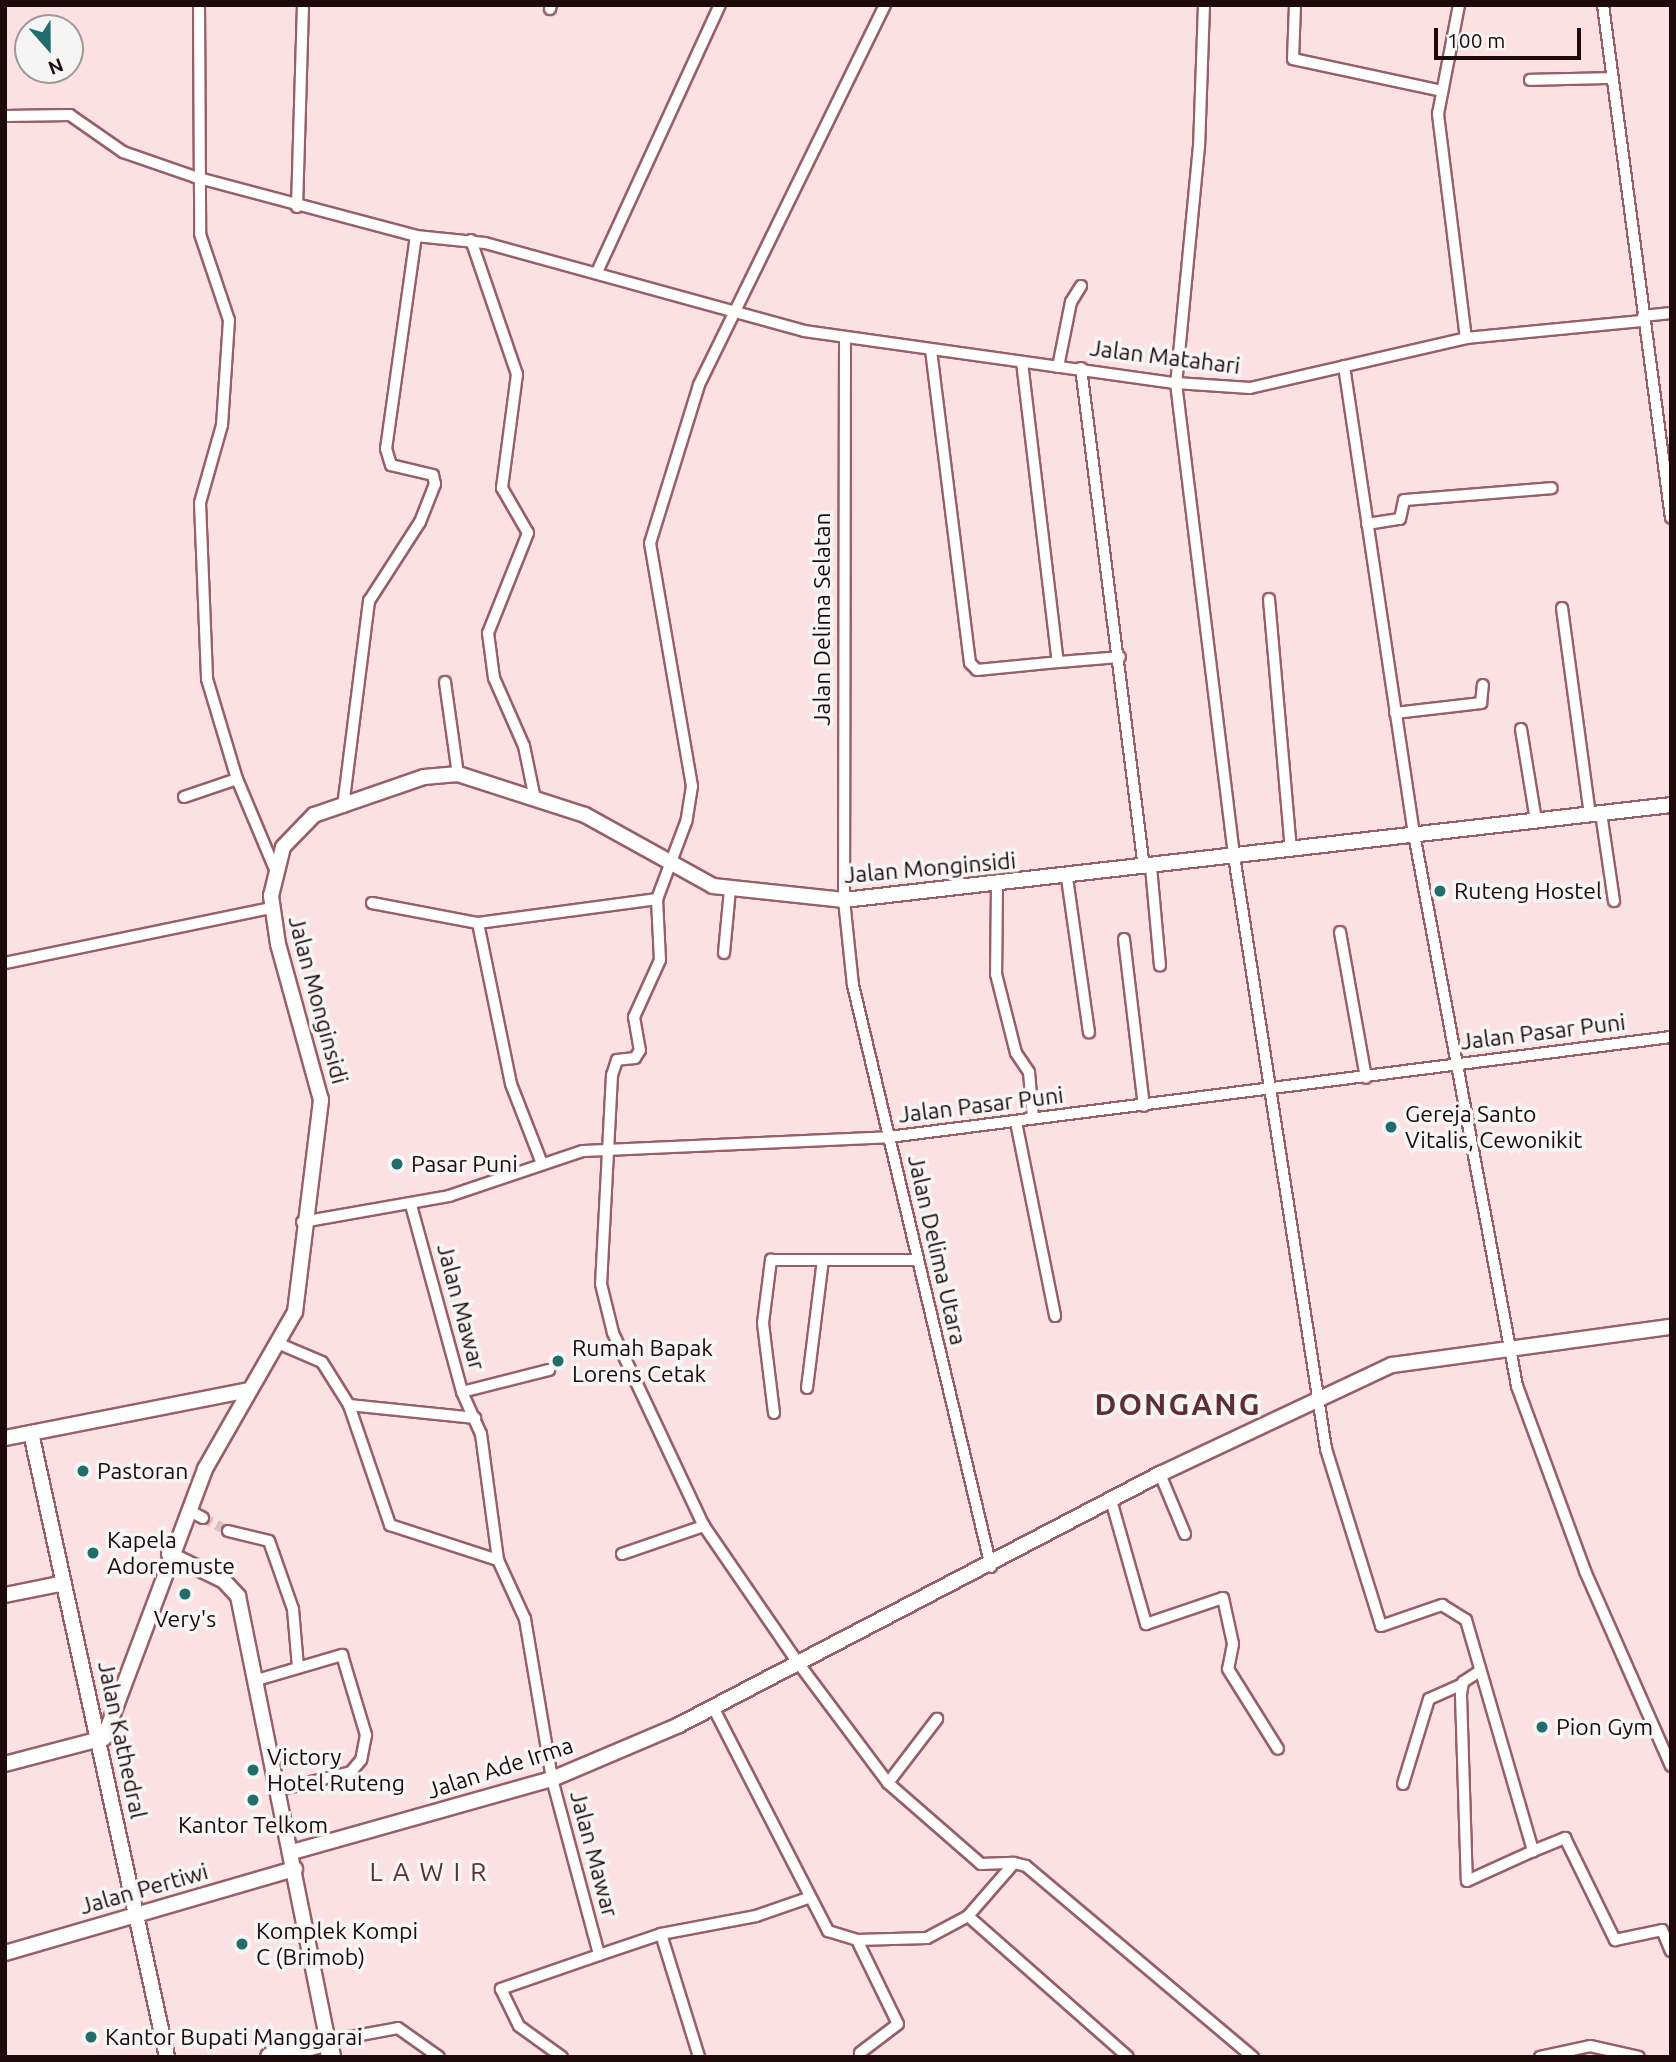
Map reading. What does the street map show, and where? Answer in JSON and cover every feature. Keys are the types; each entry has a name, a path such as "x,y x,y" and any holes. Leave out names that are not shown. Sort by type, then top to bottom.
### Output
{"main road":[{"path":"270,2057 330,2049"}],"street":[{"path":"199,5 195,177 200,234 229,320 222,425 200,503 208,679 237,779 274,867"},
{"path":"297,207 303,5"},
{"path":"597,272 720,5"},
{"path":"886,5 738,310 699,384 650,543 692,786 686,822 668,862 657,899 660,960 634,1017 639,1055 615,1062 603,1149 605,1306 704,1526 799,1664 888,1783 981,1864 1014,1863 1041,1874 1252,2057"},
{"path":"1204,5 1199,146 1176,383 1234,856 1315,1397 1381,1626 1451,1606 1466,1620 1533,1852"},
{"path":"1296,5 1293,59 1442,91"},
{"path":"1459,5 1438,114 1466,338"},
{"path":"1603,5 1671,518"},
{"path":"1530,80 1612,78"},
{"name":"Jalan Matahari","path":"5,116 78,118 123,152 195,177 297,207 416,236 471,240 845,338 1176,383 1242,389 1466,338 1643,319 1671,313"},
{"path":"343,807 369,601 420,522 435,484 433,475 391,465 386,449 416,236"},
{"path":"471,240 517,374 502,488 528,533 488,633 494,678 524,746 535,799"},
{"path":"1058,367 1071,302 1081,286"},
{"name":"Jalan Delima Selatan","path":"844,900 845,338"},
{"path":"931,350 970,663 977,670 1120,657"},
{"path":"1022,362 1058,662"},
{"path":"1344,366 1413,834 1510,1347 1530,1430 1671,1766"},
{"path":"1081,368 1160,966"},
{"path":"1367,524 1400,519 1405,500 1552,488"},
{"path":"1269,599 1291,849"},
{"path":"1562,608 1595,814 1614,901"},
{"path":"445,682 458,774"},
{"path":"1395,713 1480,703 1483,685"},
{"path":"1521,729 1536,821"},
{"name":"Jalan Monginsidi","path":"99,1744 169,1554 188,1510 229,1424 282,1345 295,1312 302,1222 321,1101 271,908 274,867 301,823 424,777 458,774 585,815 668,862 730,890 844,900 1067,878 1413,834 1671,805"},
{"path":"184,797 237,779"},
{"path":"1067,878 1089,1032"},
{"path":"997,885 999,993 1016,1053 1029,1072 1033,1119"},
{"path":"724,953 730,890"},
{"path":"372,903 478,923 657,899"},
{"name":"Jalan Delima Utara","path":"844,900 853,985 990,1567"},
{"path":"5,963 271,908"},
{"path":"478,923 511,1084 541,1161"},
{"path":"1340,932 1366,1078"},
{"path":"1124,939 1144,1106"},
{"name":"Jalan Pasar Puni","path":"302,1222 411,1205 541,1161 603,1149 889,1137 1671,1037"},
{"path":"1016,1122 1055,1316"},
{"name":"Jalan Mawar","path":"411,1205 462,1392 475,1418 498,1560 525,1619 552,1779 599,1955"},
{"path":"774,1413 763,1324 771,1261 917,1260"},
{"path":"807,1388 822,1261"},
{"name":"Jalan Ade Irma","path":"292,1852 471,1804 552,1779 715,1709 990,1567 1160,1474 1315,1397 1402,1362 1671,1327"},
{"path":"282,1345 326,1366 349,1405 390,1525 498,1560"},
{"path":"462,1392 549,1370"},
{"path":"5,1438 214,1400 250,1390"},
{"path":"214,1400 229,1424"},
{"path":"349,1405 475,1418"},
{"name":"Jalan Kathedral","path":"31,1433 167,2057"},
{"path":"1160,1474 1185,1534"},
{"path":"1111,1500 1146,1624 1223,1598 1233,1647 1228,1669 1278,1749"},
{"path":"188,1510 203,1518"},
{"path":"622,1554 704,1526"},
{"path":"228,1531 269,1541 293,1609 298,1667"},
{"path":"169,1554 234,1590 257,1680 330,2049 398,2028 439,2057"},
{"path":"5,1595 64,1583"},
{"path":"257,1680 342,1655 366,1741 351,1772 279,1790"},
{"path":"1403,1784 1429,1699 1461,1685 1480,1671"},
{"path":"1461,1685 1467,1881 1565,1838 1615,1940 1662,1930 1671,1951"},
{"path":"715,1709 824,1927 857,1940 927,1938 968,1916 1014,1863"},
{"path":"888,1783 937,1719"},
{"path":"5,1764 99,1744"},
{"name":"Jalan Pertiwi","path":"5,1953 295,1868"},
{"path":"562,2057 519,2026 501,1989 661,1934 761,1915 808,1898"},
{"path":"968,1916 1128,2057"},
{"path":"661,1934 699,2057"},
{"path":"857,1940 898,2024 860,2053"},
{"path":"1541,2057 1590,2046 1639,2057"}],"tunnel":[{"path":"203,1518 228,1531"}],"place":[{"name":"Ruteng Hostel","path":"1440,891"},
{"name":"Gereja Santo Vitalis, Cewonikit","path":"1391,1127"},
{"name":"Pasar Puni","path":"397,1164"},
{"name":"Rumah Bapak Lorens Cetak","path":"558,1361"},
{"name":"Pastoran","path":"83,1471"},
{"name":"Kapela Adoremuste","path":"93,1553"},
{"name":"Very's","path":"185,1594"},
{"name":"Pion Gym","path":"1542,1727"},
{"name":"Victory Hotel Ruteng","path":"253,1770"},
{"name":"Kantor Telkom","path":"253,1800"},
{"name":"Komplek Kompi C (Brimob)","path":"242,1944"},
{"name":"Kantor Bupati Manggarai","path":"91,2037"}],"district":[{"name":"DONGANG","path":"1178,1404"},
{"name":"L A W I R","path":"429,1872"}]}
